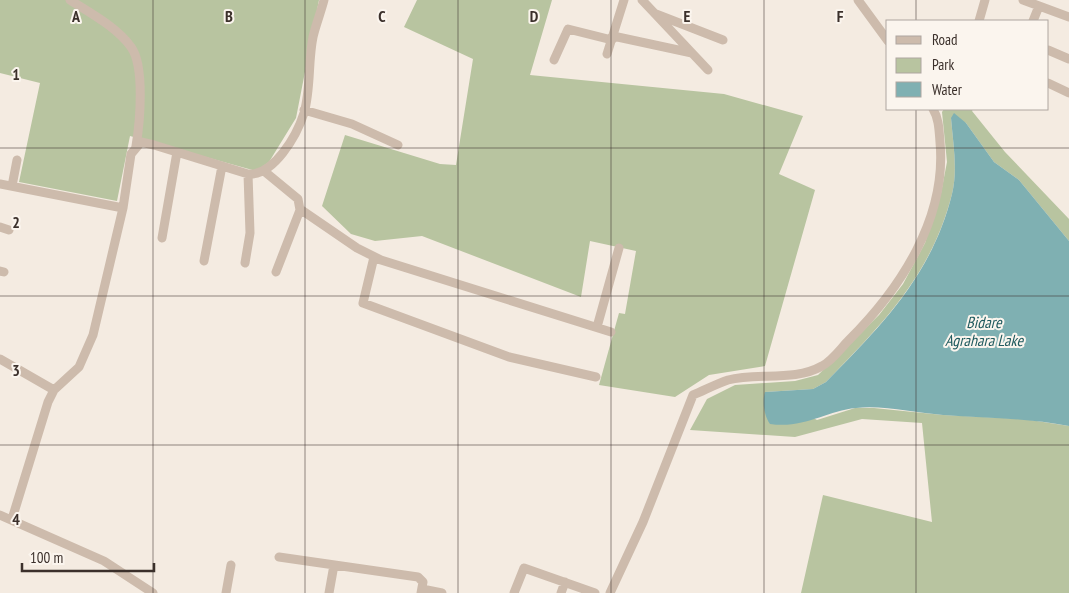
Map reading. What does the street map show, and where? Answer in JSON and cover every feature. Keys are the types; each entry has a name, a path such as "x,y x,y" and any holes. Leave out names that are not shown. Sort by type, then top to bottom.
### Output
{"street":[{"path":"12,519 40,424 54,390 79,367 93,335 123,208 130,162 136,146 139,104 136,56 130,45 108,25 70,0"},
{"path":"136,146 141,142 248,174 257,174 272,166 291,139 304,110 313,37 324,0"},
{"path":"607,54 624,0"},
{"path":"642,0 708,70"},
{"path":"858,0 886,38"},
{"path":"979,20 984,0"},
{"path":"1023,0 1069,17"},
{"path":"1033,20 1039,6"},
{"path":"653,13 723,40"},
{"path":"554,60 568,29 692,54"},
{"path":"1049,50 1069,59"},
{"path":"1049,83 1069,92"},
{"path":"304,110 352,124 398,145"},
{"path":"610,593 643,522 693,395 729,380 804,373 823,366 873,315 906,270 921,242 937,192 942,159 938,117 934,110"},
{"path":"162,238 177,152"},
{"path":"12,186 17,160"},
{"path":"204,261 222,166"},
{"path":"264,171 298,199 300,209 276,272"},
{"path":"245,263 250,233 248,174"},
{"path":"0,184 123,208"},
{"path":"300,209 356,248 374,256 611,332"},
{"path":"597,327 618,248"},
{"path":"374,256 363,303 509,357 596,377"},
{"path":"0,359 54,390"},
{"path":"0,514 104,561 153,593"},
{"path":"279,557 418,577 423,582 421,591 442,593"},
{"path":"226,593 231,565"},
{"path":"329,593 334,565"},
{"path":"514,593 524,568 595,593"},
{"path":"561,593 566,582"}],"green space":[{"path":"0,0 319,0 296,118 269,162 256,171 130,136 117,201 19,182 40,83 0,73"},
{"path":"417,0 552,0 530,75 724,94 803,116 779,174 815,190 765,366 709,375 675,397 599,385 619,313 625,314 636,251 590,241 581,297 422,236 375,241 351,234 322,206 345,135 440,164 456,165 473,59 404,27"},
{"path":"943,110 972,110 1005,152 1069,219 1069,241 1019,180 994,162 966,123 951,118 955,166 954,185 943,223 918,274 885,319 826,382 813,389 765,392 817,420 855,408 874,408 943,415 1024,419 1069,426 1069,593 801,593 823,495 932,522 922,423 862,419 795,437 690,430 707,399 735,385 795,381 818,375 879,315 903,284 925,243 941,193 947,162"}],"water":[{"name":"Bidare Agrahara Lake","path":"954,113 966,123 994,162 1019,180 1069,241 1069,426 1022,420 943,415 867,407 845,410 794,424 770,424 764,408 765,392 813,389 826,382 885,319 903,297 918,274 932,250 952,194 955,166 951,118"}]}
